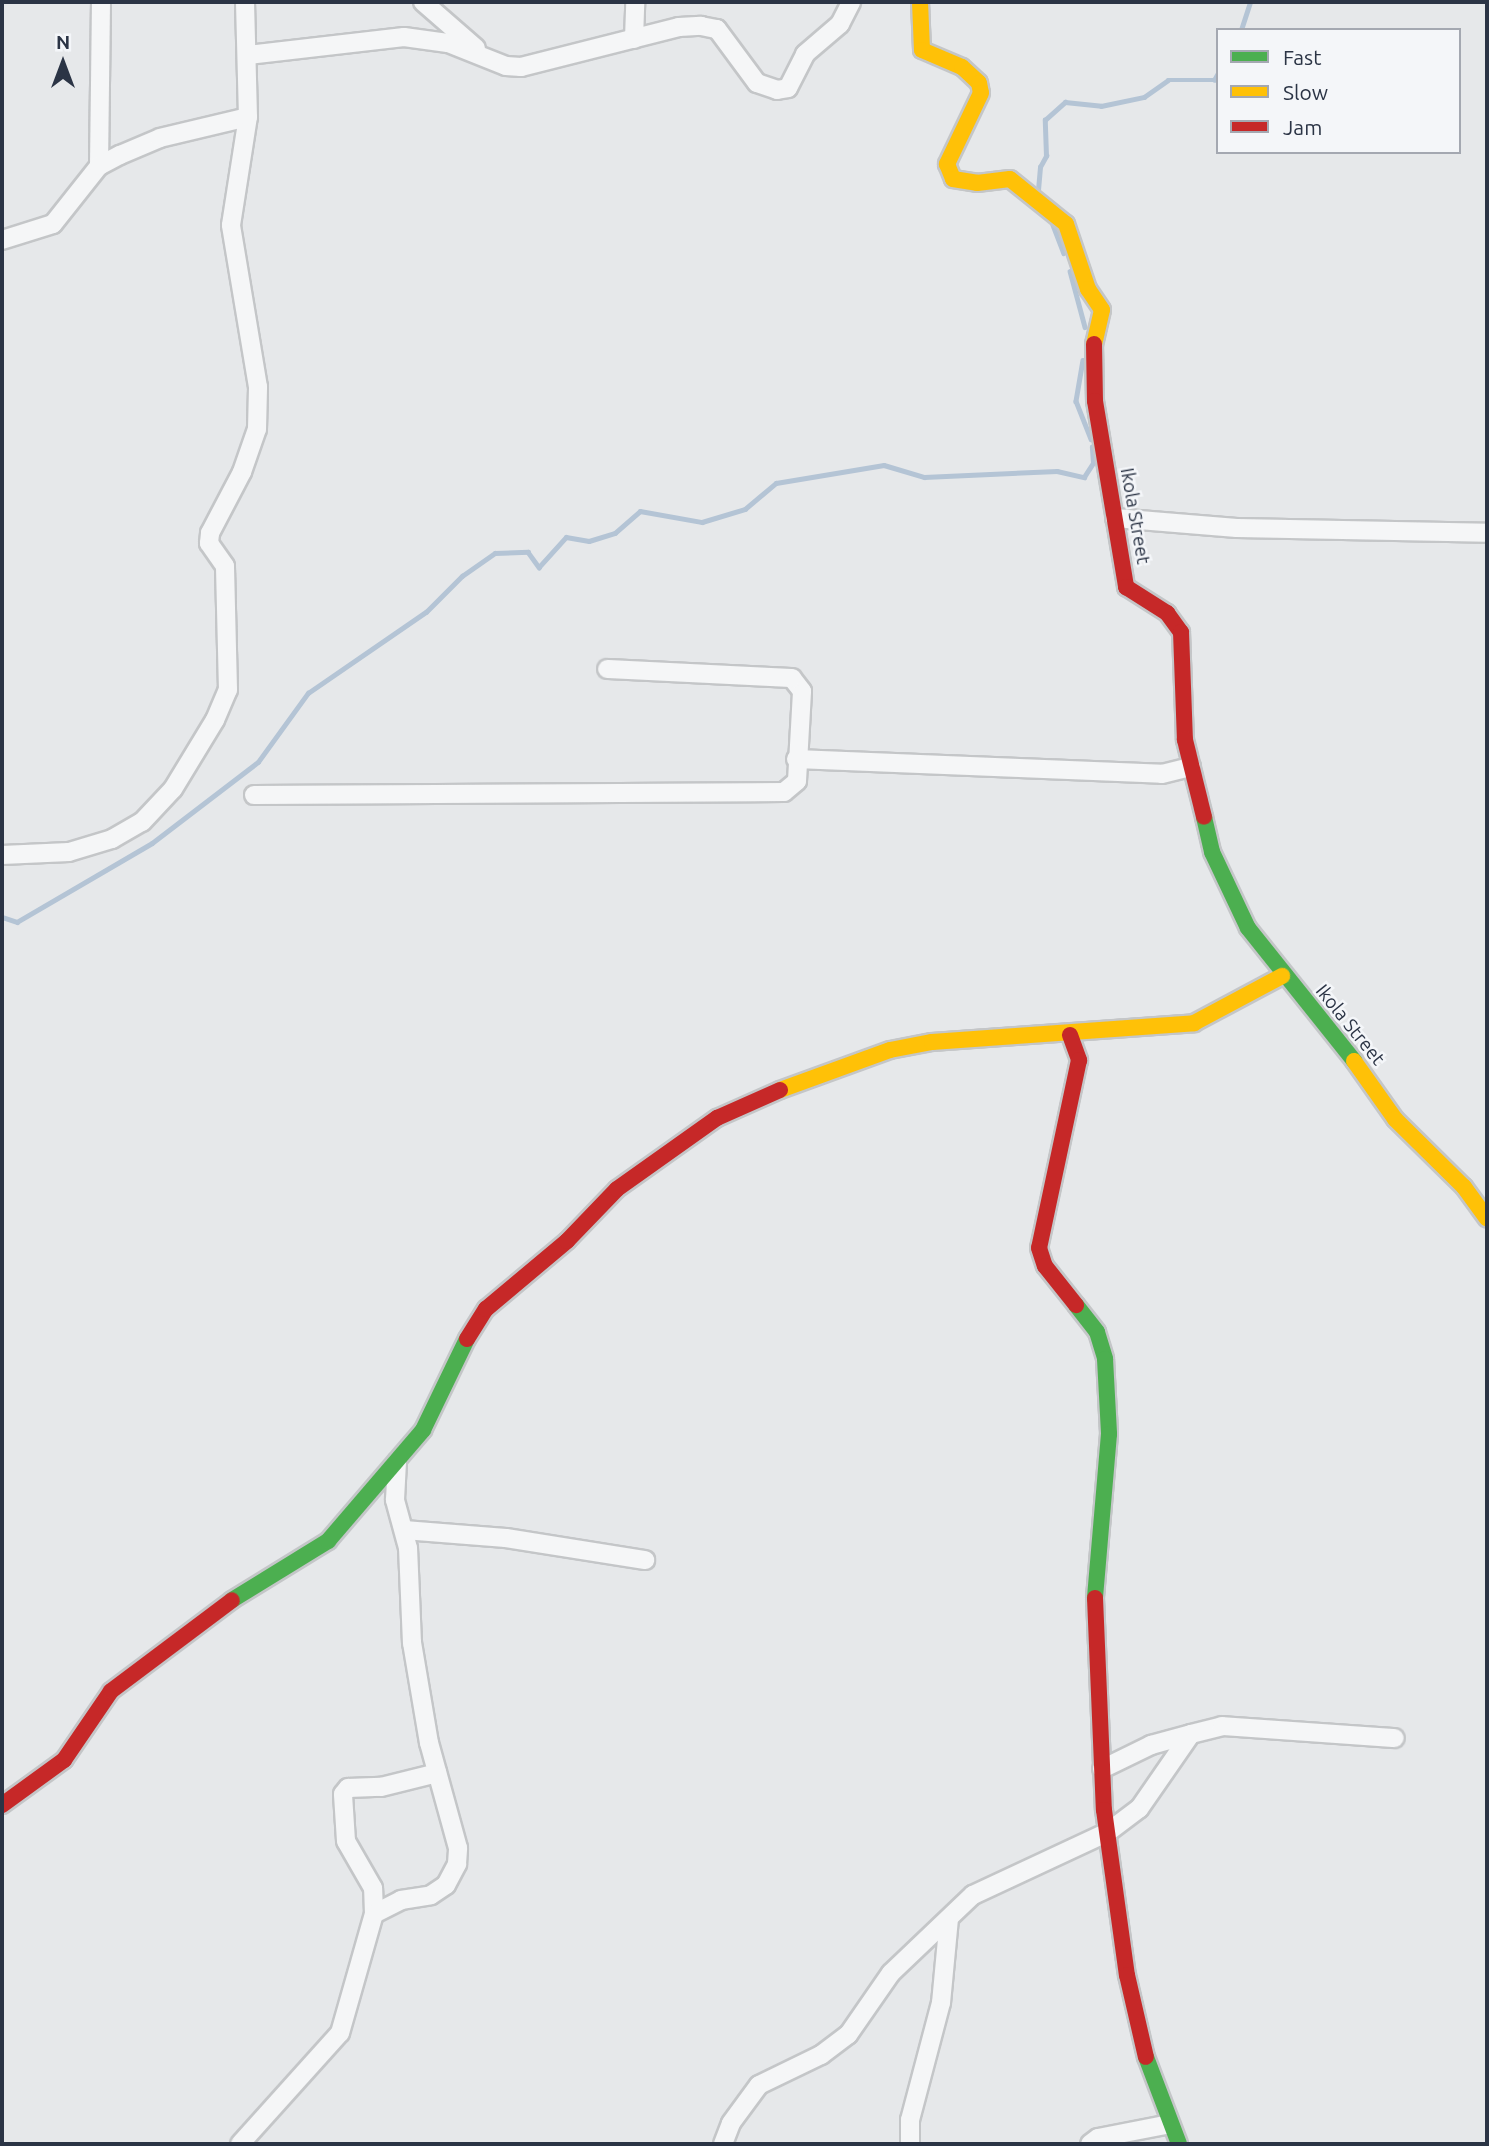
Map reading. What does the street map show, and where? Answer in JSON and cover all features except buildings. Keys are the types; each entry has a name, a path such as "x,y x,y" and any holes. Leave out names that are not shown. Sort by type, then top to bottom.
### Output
{"street":[{"path":"99,166 101,2"},
{"path":"2,855 69,852 112,839 142,822 173,789 215,720 228,690 225,566 209,544 257,429 258,387 231,225 247,117 245,2"},
{"path":"423,2 488,58"},
{"path":"634,39 635,2"},
{"path":"248,55 404,37 448,43 506,66 546,64 691,25 717,29 757,83 778,90 788,88 805,54 839,24 851,2"},
{"name":"Ikola Street","path":"920,2 922,50 962,67 979,83 981,93 947,164 953,179 977,183 1010,179 1066,224 1088,289 1102,310 1094,332 1096,401 1126,587 1167,613 1181,632 1185,740 1212,852 1248,928 1282,976 1362,1070 1395,1119 1464,1187 1487,1219"},
{"path":"2,240 53,224 99,166 160,138 247,117"},
{"path":"1115,518 1237,528 1487,533"},
{"path":"254,795 784,792 797,781 796,760 802,691 792,678 607,668"},
{"path":"796,760 1162,774 1191,767"},
{"path":"2,1805 64,1760 111,1692 136,1669 241,1594 309,1556 397,1462 423,1430 457,1354 485,1309 567,1241 617,1189 717,1118 745,1102 890,1049 932,1042 1070,1035 1194,1023 1282,976"},
{"path":"1070,1035 1079,1060 1040,1248 1045,1265 1097,1332 1105,1359 1109,1434 1100,1501 1094,1623 1102,1769 1127,1975 1152,2081 1178,2144"},
{"path":"374,1914 401,1900 431,1895 446,1885 457,1864 458,1848 437,1773 412,1643 404,1530 395,1500 397,1462"},
{"path":"404,1530 506,1538 645,1560"},
{"path":"1102,1769 1140,1749 1222,1726 1395,1738"},
{"path":"723,2144 731,2123 759,2085 821,2055 848,2035 891,1973 973,1895 1108,1832 1139,1809 1191,1734"},
{"path":"240,2144 339,2034 346,2021 352,1986 374,1914 373,1888 346,1841 343,1794 348,1788 381,1787 437,1773"},
{"path":"911,2144 910,2120 942,2003 948,1919"},
{"path":"1090,2144 1098,2138 1170,2124"}],"waterway":[{"path":"1242,28 1250,2"},
{"path":"1038,190 1040,167 1046,156 1045,120 1065,102 1101,106 1144,97 1168,80 1214,80 1216,76"},
{"path":"1053,225 1064,253"},
{"path":"1070,271 1085,327"},
{"path":"1083,360 1076,401 1091,439"},
{"path":"2,917 17,922 152,843 258,762 308,693 426,612 462,576 495,553 528,552 539,567 566,537 589,541 615,533 640,511 702,522 745,509 776,483 884,465 924,477 1057,471 1084,477 1093,463 1092,447"}],"traffic: fast":[{"path":"1204,817 1212,852 1248,928 1354,1061"},
{"path":"1076,1305 1097,1332 1105,1359 1109,1434 1095,1598"},
{"path":"232,1600 328,1541 423,1430 467,1339"},
{"path":"1146,2057 1179,2144"}],"traffic: slow":[{"path":"920,2 922,50 962,67 979,83 981,93 947,164 953,179 977,183 1010,179 1066,224 1088,289 1102,310 1094,344"},
{"path":"780,1090 890,1050 932,1042 1194,1023 1282,976"},
{"path":"1354,1061 1395,1119 1464,1187 1487,1219"}],"traffic: jam":[{"path":"1094,344 1095,401 1126,587 1167,613 1181,632 1185,740 1204,817"},
{"path":"1070,1035 1079,1060 1039,1248 1045,1266 1076,1305"},
{"path":"467,1339 486,1309 567,1241 617,1189 717,1118 780,1090"},
{"path":"1095,1598 1104,1810 1127,1975 1146,2057"},
{"path":"2,1805 64,1760 111,1691 232,1600"}]}
